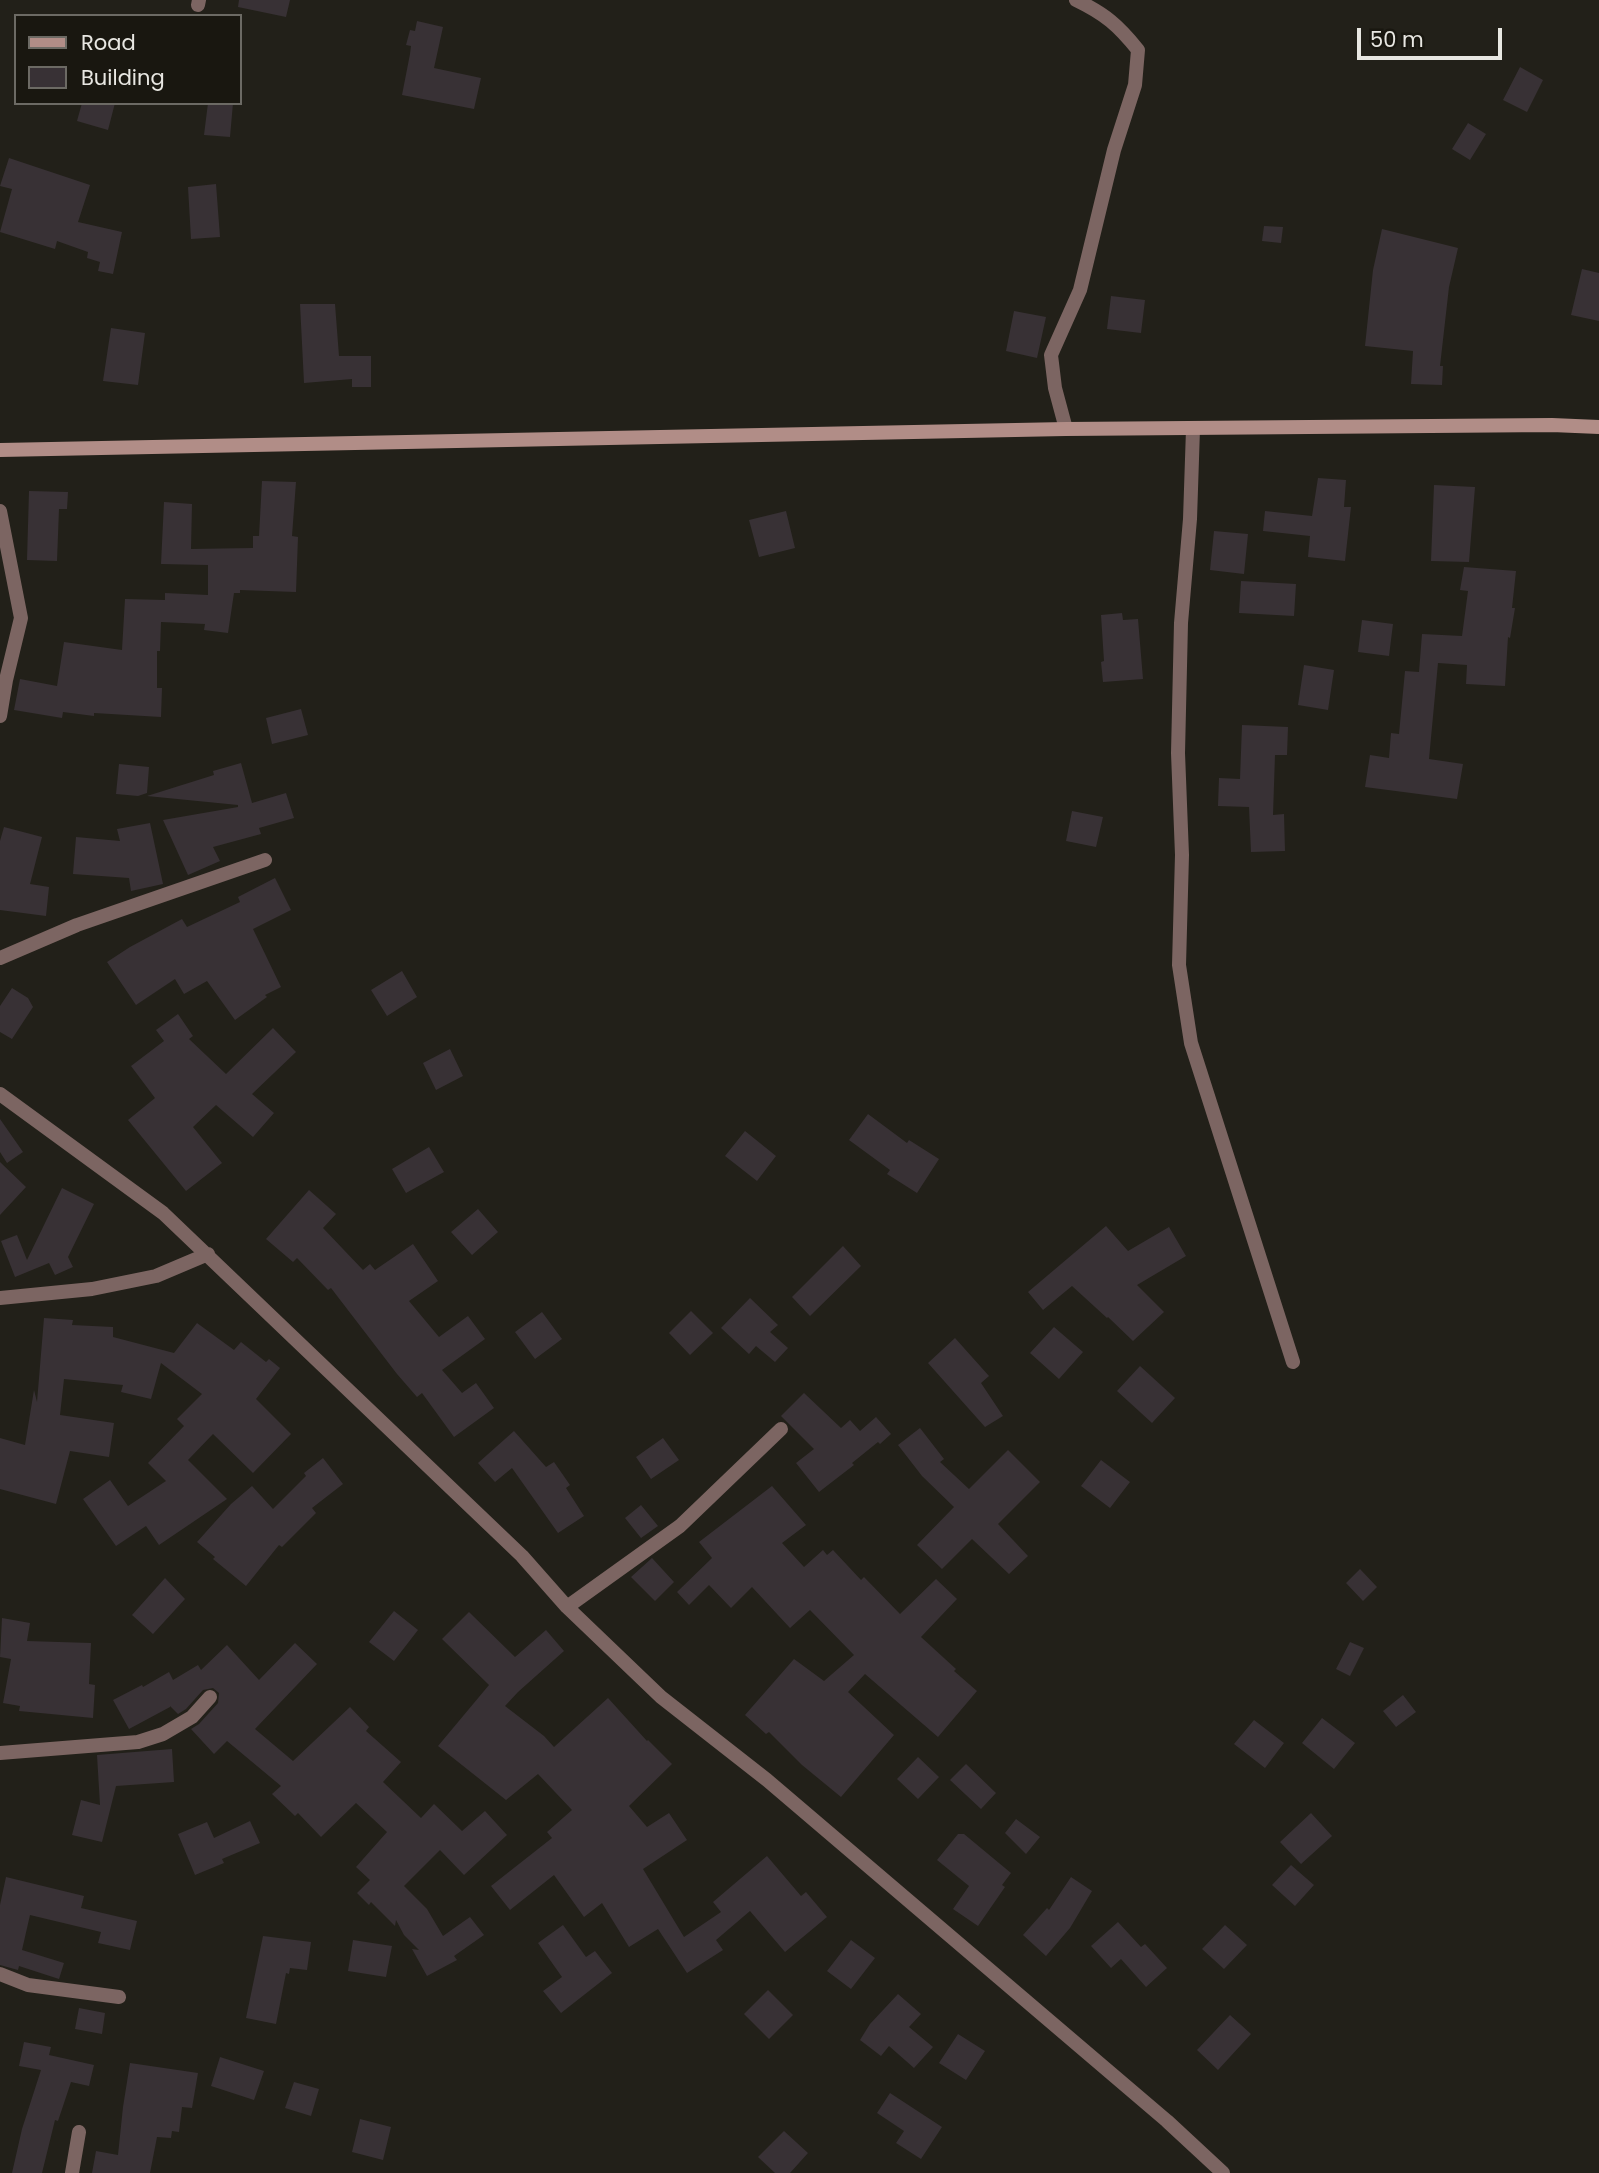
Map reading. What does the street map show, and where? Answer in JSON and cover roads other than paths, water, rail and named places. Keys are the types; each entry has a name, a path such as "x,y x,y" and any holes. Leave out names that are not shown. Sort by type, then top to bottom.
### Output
{"main road":[{"path":"0,450 1066,429 1552,425 1599,427"}],"street":[{"path":"1066,429 1055,388 1051,355 1080,290 1114,150 1135,85 1138,50 1120,28 1097,10 1076,0"},
{"path":"1193,429 1181,623 1178,753 1182,855 1180,965 1191,1043 1293,1362"},
{"path":"0,511 21,618 0,716"},
{"path":"0,958 77,925 264,860"},
{"path":"0,1094 163,1213 522,1556 567,1607 661,1697 767,1780 1157,2112 1223,2173"},
{"path":"0,1298 92,1289 156,1276 208,1254"},
{"path":"567,1607 680,1526 781,1429"},
{"path":"0,1753 138,1742 163,1734 192,1717 210,1698"},
{"path":"0,1974 28,1985 120,1997"},
{"path":"72,2173 79,2132"}]}
